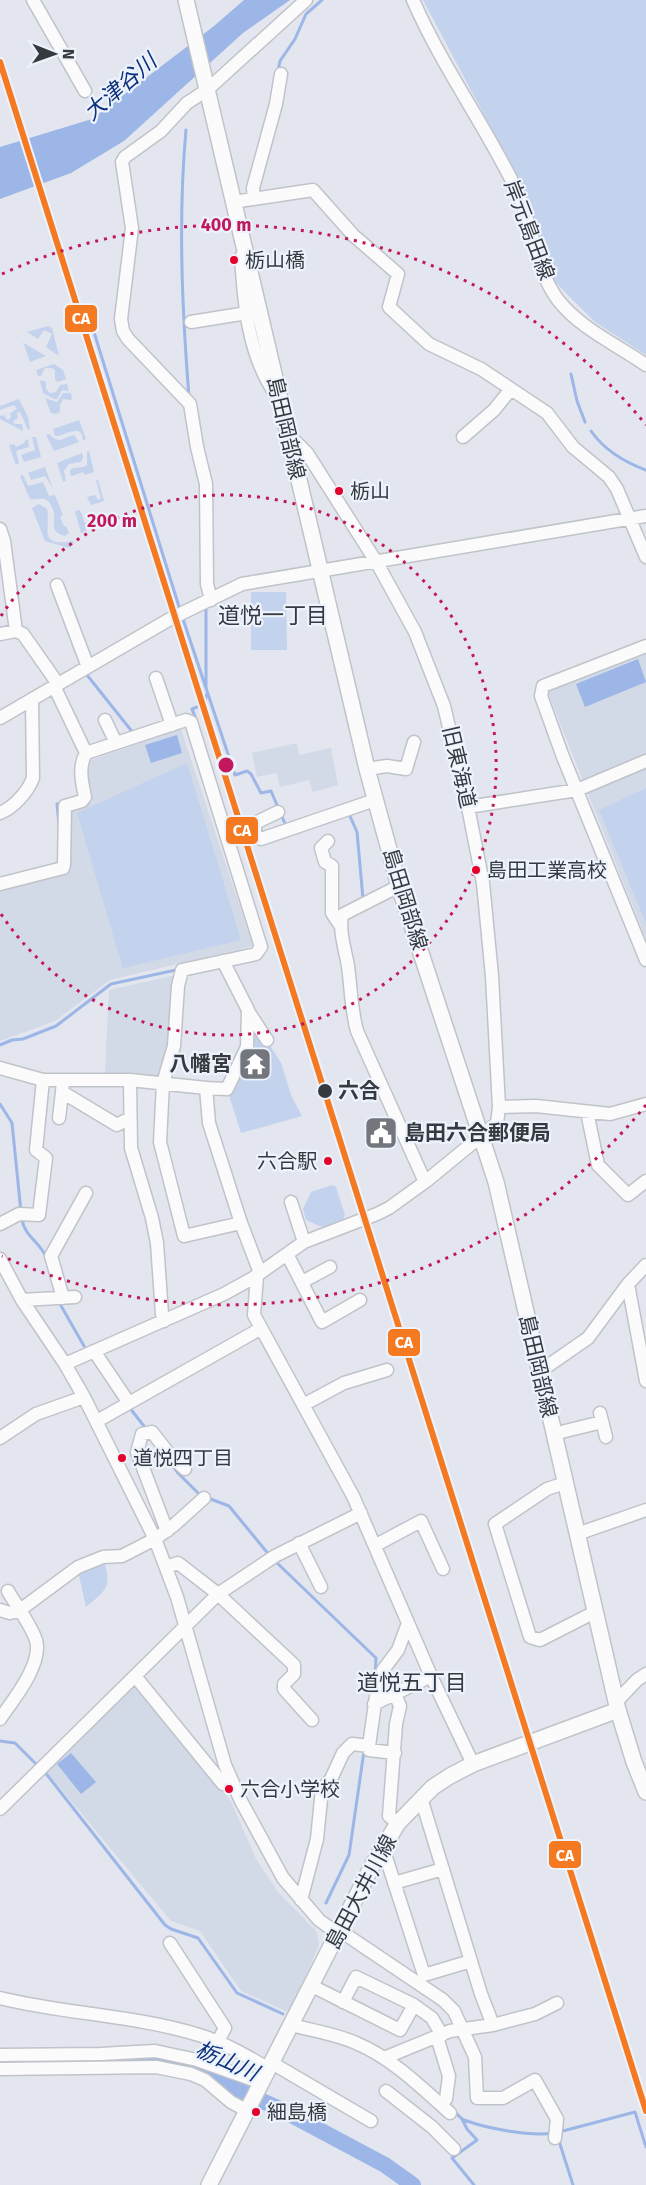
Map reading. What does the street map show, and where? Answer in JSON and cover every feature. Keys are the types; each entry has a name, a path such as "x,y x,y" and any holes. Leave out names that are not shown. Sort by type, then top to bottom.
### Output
{"main road":[{"name":"島田岡部線","path":"186,0 367,769 399,886 482,1135 506,1219 539,1372 617,1706 646,1792"},
{"name":"島田大井川線","path":"210,2185 338,1932 398,1823 421,1798 450,1776 473,1764 617,1706"}],"street":[{"path":"33,0 85,91"},
{"path":"208,602 206,484 190,404 123,331 122,319 132,228 122,162 125,157 161,131 187,103 306,0"},
{"name":"岸元島田線","path":"413,0 518,193 540,262 551,288 576,318 595,333 646,365"},
{"path":"254,199 253,188 276,104 281,74"},
{"path":"233,202 313,190 353,235 398,274 389,307 403,321 429,344 481,369 547,413 573,447 609,477 631,518 646,557"},
{"path":"241,237 243,281 254,348 271,388 280,401"},
{"path":"191,322 247,313"},
{"path":"463,437 495,410 511,389"},
{"name":"旧東海道","path":"288,434 307,453 377,563 415,632 444,706 483,883 488,926 499,1107"},
{"path":"0,718 182,614 251,582 377,563 646,516"},
{"path":"0,529 4,541 16,631"},
{"path":"57,585 87,667"},
{"path":"0,634 16,631 23,634 56,685 86,753"},
{"path":"646,646 543,686 541,696 646,960"},
{"path":"156,678 172,725"},
{"path":"0,813 8,811 31,784 33,778 32,699"},
{"path":"105,720 115,741"},
{"path":"0,884 63,868 65,806 82,801 85,797 81,778 83,758 86,753 115,741 186,720 191,723 261,947 255,954 182,970 178,986 174,1046 163,1083 160,1142 184,1236 241,1223"},
{"path":"367,769 387,766 406,769 414,742"},
{"path":"468,807 577,790 646,761"},
{"path":"278,812 255,823 255,835 261,839 375,800"},
{"path":"328,841 321,848 326,862 332,866 333,913 340,925 348,968 352,1012 357,1031 390,1109 425,1182"},
{"path":"340,925 342,915 399,886"},
{"path":"223,961 248,1010 267,1040"},
{"path":"63,1087 130,1080 227,1089 247,1047 248,1010"},
{"path":"0,1071 43,1080 63,1087 117,1125 130,1118"},
{"path":"0,1224 19,1214 39,1215 46,1158 36,1150 43,1080"},
{"path":"130,1080 131,1148 157,1243 164,1321"},
{"path":"59,1118 63,1087"},
{"path":"206,1088 208,1124 259,1274 253,1309 260,1329 361,1513 431,1676 473,1764"},
{"path":"65,1364 224,1294 259,1274 304,1242 377,1214 425,1182 498,1123 499,1107 536,1106 610,1114 646,1104"},
{"path":"587,1112 598,1165 628,1196 646,1181"},
{"path":"22,1300 69,1297 51,1256 86,1193"},
{"path":"291,1202 304,1242"},
{"path":"287,1254 322,1322 360,1300"},
{"path":"0,1259 22,1300 84,1397 155,1539 177,1597 225,1765 260,1839 283,1878 319,1920 423,1981 454,2011 476,2057 477,2098 503,2098 535,2080 557,2119 555,2138"},
{"path":"539,1372 588,1338 628,1284 646,1264"},
{"path":"302,1282 330,1267"},
{"path":"628,1284 646,1380"},
{"path":"97,1421 260,1329"},
{"path":"94,1351 129,1403"},
{"path":"303,1405 344,1383 387,1370"},
{"path":"0,1438 36,1414 84,1397"},
{"path":"554,1434 601,1418 606,1437"},
{"path":"167,1531 137,1452 142,1434 152,1432 184,1469"},
{"path":"565,1483 547,1488 495,1524 530,1636 540,1640 596,1612"},
{"path":"0,1610 10,1613 20,1610 78,1567 103,1557 122,1556 155,1539 204,1498"},
{"path":"577,1534 646,1510"},
{"path":"0,1809 218,1594 271,1558 361,1513"},
{"path":"376,1545 421,1521 443,1569"},
{"path":"299,1544 321,1587"},
{"path":"166,1567 178,1563 218,1594 294,1665 294,1674 284,1684 284,1689 312,1720"},
{"path":"0,1719 34,1665 38,1652 36,1640 8,1591"},
{"path":"394,1753 369,1750 369,1746 378,1682 383,1670 398,1650 408,1623"},
{"path":"617,1706 637,1680 646,1674"},
{"path":"135,1676 223,1784"},
{"path":"374,1704 431,1676"},
{"path":"395,1694 400,1706 396,1724 389,1816 398,1823"},
{"path":"301,1900 317,1839 322,1789 331,1779 344,1753 352,1744 369,1746"},
{"path":"421,1798 493,2025"},
{"path":"383,1848 423,1981"},
{"path":"394,1883 443,1869"},
{"path":"170,1943 225,2028 217,2043"},
{"path":"423,1981 471,1961"},
{"path":"344,2002 356,1977 414,2005 432,2018 449,2076 446,2099"},
{"path":"312,1986 400,2030 414,2005"},
{"path":"0,1998 165,2026 201,2035 251,2058 266,2076"},
{"path":"384,2058 461,2029 493,2025 534,2014 557,2003"},
{"path":"292,2025 355,2043 384,2058 413,2079 450,2113"},
{"path":"0,2055 161,2052 266,2076 370,2121"},
{"path":"0,2069 156,2067 172,2069 192,2073 205,2080 231,2102 248,2110"},
{"path":"386,2091 432,2127 454,2149"}],"shaded area":[{"path":"423,0 646,0 646,355 595,322 551,278 531,215 506,156"},
{"path":"48,326 52,328 59,356 46,347 52,334 44,330 38,339 27,332"},
{"path":"23,343 46,356 30,362"},
{"path":"54,364 63,370 66,379 58,382 55,380 55,370 51,368 45,368 41,376 38,376 36,370"},
{"path":"41,380 46,382 46,389 50,393 56,392 60,385 67,384 69,391 62,390 57,399 54,399 43,393"},
{"path":"63,393 71,393 72,400 63,399 60,412 51,413 45,398 57,402"},
{"path":"19,399 28,417 30,429 28,430 20,412 17,412 18,418 13,421 15,424 22,424 23,431 0,419 0,416 4,415 7,420 11,418 10,413 17,409 14,405 0,410 0,406"},
{"path":"79,420 86,439 83,441 82,434 78,431 55,436 53,429"},
{"path":"49,434 59,440 74,435 79,442 54,451 46,435"},
{"path":"32,437 36,437 41,457 24,462 21,455 35,450"},
{"path":"26,439 29,447 16,451 19,463 16,465 9,445 14,444 16,447 24,443"},
{"path":"89,451 94,472 85,475 83,472 70,475 70,470 87,465 87,452"},
{"path":"82,453 81,462 69,464 64,471 66,481 63,482 57,463"},
{"path":"45,467 52,487 45,476 31,480 28,473"},
{"path":"23,475 28,486 43,482 49,496 55,495 63,515 60,517 69,533 65,536 59,534 54,528 53,510 48,501 30,499 20,476"},
{"path":"96,480 98,480 104,501 91,505 87,497 95,495 98,500 101,498"},
{"path":"39,504 47,509 50,539 62,542 73,541 74,543 69,548 45,541 32,508"},
{"path":"80,510 85,523 95,521 83,533 81,533 75,511"},
{"path":"251,592 286,592 287,650 251,650"},
{"path":"646,651 646,939 546,688"},
{"path":"181,729 253,946 110,980 55,1021 0,1041 0,887 66,873 71,865 70,810 92,802 87,780 91,760"},
{"path":"297,743 299,755 331,748 338,785 313,792 309,780 280,787 277,773 257,777 252,753"},
{"path":"187,763 241,940 123,968 77,813"},
{"path":"646,788 646,923 599,810"},
{"path":"176,975 169,1049 160,1078 110,1075 105,1072 109,990"},
{"path":"248,1010 281,1063 291,1095 302,1116 241,1133 227,1089 247,1047"},
{"path":"332,1185 336,1187 345,1215 343,1220 322,1227 306,1220 303,1209 311,1192"},
{"path":"104,1561 107,1577 106,1588 86,1607 78,1571"},
{"path":"135,1684 231,1801 256,1859 278,1892 317,1932 319,1945 290,2013 241,1991 200,1931 171,1921 46,1771"}],"water":[{"path":"244,0 290,0 243,33 124,141 71,173 0,199 0,147 92,119 214,26"},
{"path":"638,659 646,682 585,707 576,684"},
{"path":"177,735 182,753 151,763 145,745"},
{"path":"71,1753 96,1782 81,1794 57,1764"}],"waterway":[{"path":"278,71 280,61 295,39 306,14 322,0"},
{"path":"186,130 182,196 182,263 189,397"},
{"path":"89,316 180,610"},
{"path":"571,374 585,422"},
{"path":"591,431 616,455 646,470"},
{"path":"206,605 206,688"},
{"path":"182,616 235,775 247,771 261,793 271,791 286,826"},
{"path":"87,675 134,734"},
{"path":"205,704 206,695"},
{"path":"196,719 192,709 197,707"},
{"path":"59,825 57,804 62,803"},
{"path":"349,814 357,832 363,899"},
{"path":"0,1045 56,1026 111,984 178,968"},
{"path":"0,1104 12,1123 21,1212"},
{"path":"22,1219 29,1235 46,1257"},
{"path":"60,1304 84,1346"},
{"path":"129,1407 147,1430"},
{"path":"170,1462 200,1495 229,1506 270,1556"},
{"path":"275,1561 376,1658 375,1676"},
{"path":"0,1741 15,1743 39,1767"},
{"path":"326,1903 349,1855 364,1751"},
{"path":"44,1771 165,1925 198,1938 237,1993 283,2014"},
{"name":"栃山川","path":"0,2062 176,2062 282,2110 385,2165 413,2185"},
{"path":"454,2111 464,2120 496,2129 532,2134 553,2133"},
{"path":"559,2132 635,2112 646,2147"},
{"path":"462,2119 477,2140 452,2158 474,2185"},
{"path":"559,2141 573,2185"}],"transit line":[{"name":"CA","path":"0,62 646,2111"}],"place":[{"name":"栃山橋","path":"234,260"},
{"name":"栃山","path":"339,491"},
{"name":"島田工業高校","path":"476,870"},
{"name":"八幡宮","path":"255,1064"},
{"name":"六合","path":"325,1091"},
{"name":"島田六合郵便局","path":"381,1133"},
{"name":"六合駅","path":"328,1161"},
{"name":"道悦四丁目","path":"122,1458"},
{"name":"六合小学校","path":"229,1789"},
{"name":"細島橋","path":"256,2112"}],"district":[{"name":"道悦一丁目","path":"273,615"},
{"name":"道悦五丁目","path":"412,1682"}],"water label":[{"name":"大津谷川","path":"120,87"}]}
